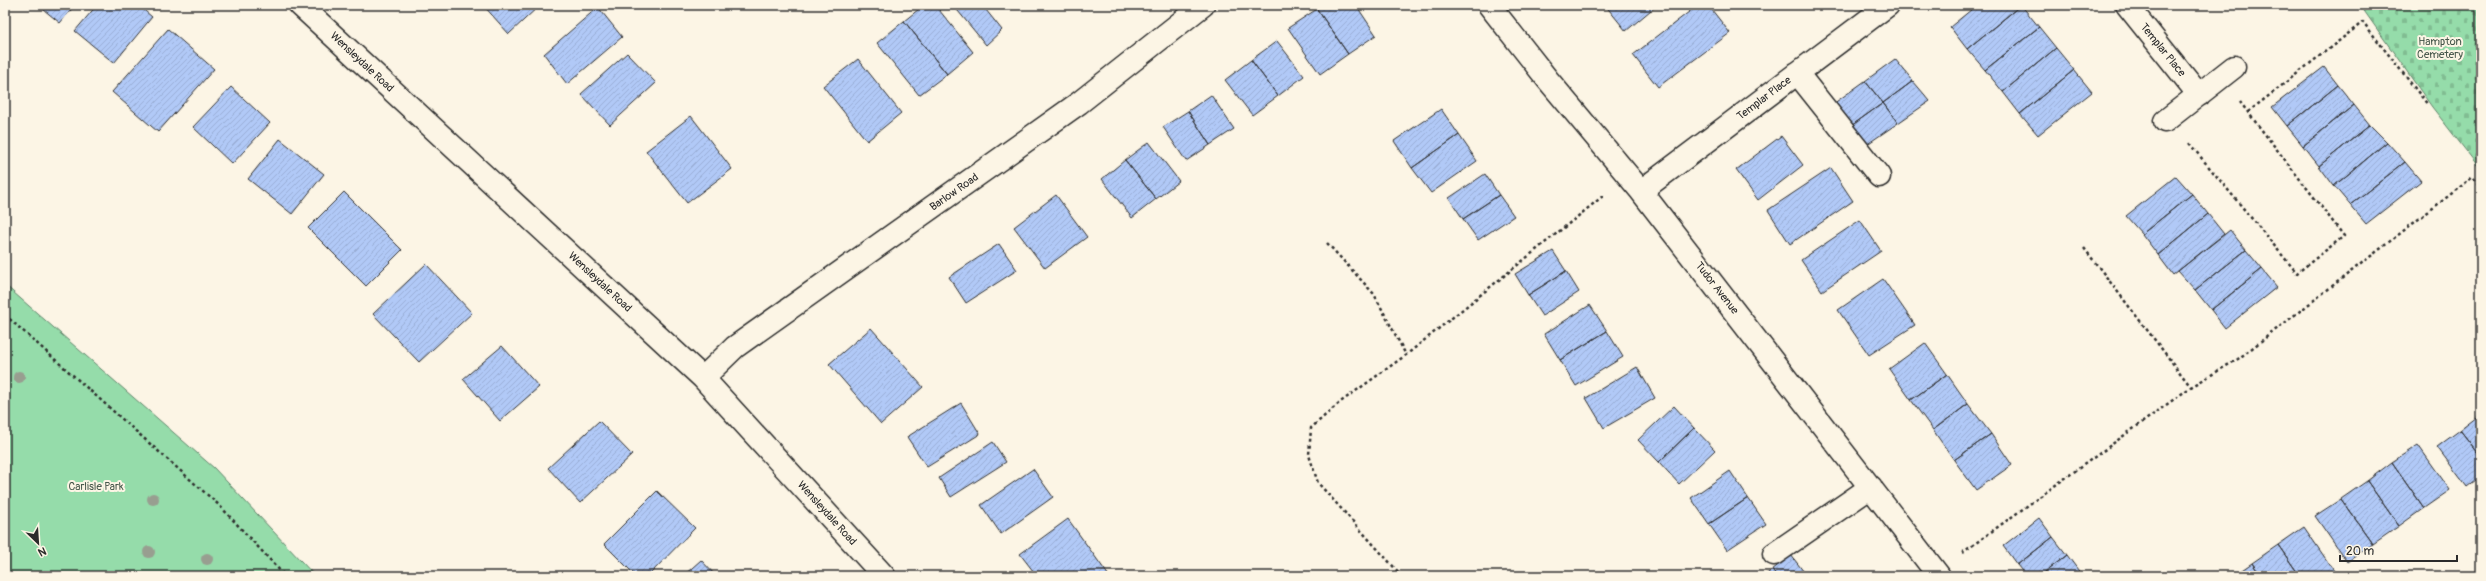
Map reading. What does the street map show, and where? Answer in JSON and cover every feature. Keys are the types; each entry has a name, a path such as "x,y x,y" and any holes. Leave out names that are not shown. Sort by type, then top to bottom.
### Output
{"street":[{"name":"Wensleydale Road","path":"300,5 704,378 884,576"},
{"name":"Barlow Road","path":"704,378 735,347 1079,103 1203,5"},
{"name":"Tudor Avenue","path":"1488,5 1548,80 1635,183 1938,574"},
{"name":"Templar Place","path":"1635,183 1797,73 1888,5"},
{"name":"Templar Place","path":"2127,5 2199,96"},
{"path":"1797,73 1879,176"},
{"path":"2165,122 2227,73"},
{"path":"1774,554 1871,487"}],"path":[{"path":"2248,112 2364,22 2428,105"},
{"path":"2165,122 2192,145 2297,273 2344,236 2248,112 2227,73"},
{"path":"1938,574 2191,386 2238,359 2473,177 2481,187"},
{"path":"1402,576 1318,483 1309,455 1311,428 1339,403 1406,355 1635,183"},
{"path":"1326,243 1374,294 1406,355"},
{"path":"2084,248 2191,386"},
{"path":"5,315 220,506 285,576"}],"green space":[{"name":"Hampton Cemetery","path":"2360,5 2481,5 2481,170 2432,107"},
{"name":"Carlisle Park","path":"5,285 214,468 315,576 5,576"}],"building":[{"path":"38,5 75,5 60,23"},
{"path":"97,5 138,5 152,17 114,63 75,31"},
{"path":"483,5 540,5 509,34"},
{"path":"924,5 935,5 973,52 947,74 904,21"},
{"path":"953,5 982,5 1002,30 986,45"},
{"path":"1322,5 1356,5 1376,35 1348,54 1317,9"},
{"path":"1605,5 1657,5 1626,31"},
{"path":"1698,5 1708,5 1730,33 1658,87 1633,55"},
{"path":"1977,5 2021,5 1967,49 1950,27"},
{"path":"2021,5 2039,27 1985,70 1967,49"},
{"path":"598,7 622,37 567,84 544,54"},
{"path":"1317,9 1348,54 1320,74 1288,28"},
{"path":"904,21 947,74 919,95 877,43"},
{"path":"2039,27 2056,48 2003,92 1985,70"},
{"path":"168,29 214,69 158,132 112,92"},
{"path":"1277,41 1304,76 1278,96 1251,60"},
{"path":"2056,48 2074,70 2020,114 2003,92"},
{"path":"627,53 656,83 610,125 581,94"},
{"path":"858,59 901,113 867,141 823,86"},
{"path":"1895,59 1913,81 1883,103 1865,81"},
{"path":"1251,60 1278,96 1252,115 1225,80"},
{"path":"2324,67 2338,85 2287,126 2272,107"},
{"path":"2074,70 2092,92 2038,135 2020,114"},
{"path":"1865,81 1883,103 1851,126 1833,104"},
{"path":"1913,81 1930,101 1898,123 1883,103"},
{"path":"2338,85 2354,105 2303,146 2287,126"},
{"path":"231,87 270,123 232,164 193,127"},
{"path":"1211,95 1234,129 1210,145 1188,111"},
{"path":"1883,103 1898,123 1866,145 1851,126"},
{"path":"2354,105 2370,125 2319,166 2303,146"},
{"path":"1441,109 1459,135 1412,168 1394,141"},
{"path":"1188,111 1210,145 1186,161 1163,127"},
{"path":"691,116 732,169 687,203 646,151"},
{"path":"2370,125 2387,142 2334,186 2319,166"},
{"path":"1459,135 1477,161 1431,193 1412,168"},
{"path":"1781,136 1803,165 1758,200 1736,170"},
{"path":"280,139 324,174 292,214 248,179"},
{"path":"1149,142 1179,181 1156,199 1125,160"},
{"path":"2387,142 2405,162 2350,205 2334,186"},
{"path":"1125,160 1156,199 1132,218 1102,179"},
{"path":"2405,162 2421,181 2366,224 2350,205"},
{"path":"1831,168 1853,201 1790,244 1768,210"},
{"path":"1485,174 1499,195 1463,219 1449,198"},
{"path":"2176,176 2192,194 2142,234 2126,216"},
{"path":"344,192 402,250 366,286 308,228"},
{"path":"2192,194 2208,214 2158,255 2142,234"},
{"path":"1056,195 1087,237 1045,268 1014,227"},
{"path":"1499,195 1514,216 1478,240 1463,219"},
{"path":"2208,214 2224,234 2173,275 2158,255"},
{"path":"1860,220 1881,251 1822,291 1801,260"},
{"path":"2230,230 2246,250 2195,290 2178,271"},
{"path":"999,244 1017,270 966,303 949,277"},
{"path":"2246,250 2262,269 2211,310 2195,290"},
{"path":"1553,251 1566,271 1528,295 1515,274"},
{"path":"426,264 472,313 419,362 373,314"},
{"path":"2262,269 2277,287 2225,328 2211,310"},
{"path":"1566,271 1579,292 1542,316 1528,295"},
{"path":"1883,279 1915,325 1869,355 1838,310"},
{"path":"1590,305 1607,331 1560,360 1544,334"},
{"path":"871,328 923,387 881,424 829,364"},
{"path":"1607,331 1623,357 1576,386 1560,360"},
{"path":"1925,343 1947,374 1911,400 1889,369"},
{"path":"502,346 539,387 500,421 463,379"},
{"path":"1637,367 1655,398 1604,428 1586,398"},
{"path":"1947,374 1968,404 1933,430 1911,400"},
{"path":"961,403 980,434 927,467 907,437"},
{"path":"1968,404 1991,434 1954,460 1933,430"},
{"path":"1674,406 1694,428 1659,462 1638,440"},
{"path":"2481,414 2481,457 2460,430"},
{"path":"599,421 632,455 580,503 548,468"},
{"path":"1694,428 1715,450 1679,484 1659,462"},
{"path":"2460,430 2481,457 2481,476 2467,487 2437,447"},
{"path":"1991,434 2012,465 1976,490 1954,460"},
{"path":"993,442 1006,462 951,497 939,478"},
{"path":"2418,445 2450,490 2424,508 2392,462"},
{"path":"2392,462 2424,508 2399,526 2367,481"},
{"path":"1033,469 1053,497 1001,534 981,505"},
{"path":"1730,471 1748,498 1709,524 1691,498"},
{"path":"2367,481 2399,526 2373,544 2341,499"},
{"path":"657,491 695,528 648,576 636,576 604,544"},
{"path":"1748,498 1766,524 1727,550 1709,524"},
{"path":"2341,499 2373,544 2347,562 2315,516"},
{"path":"2039,518 2053,537 2017,565 2003,546"},
{"path":"1068,519 1109,576 1037,576 1020,554"},
{"path":"2304,527 2334,571 2326,576 2300,576 2278,545"},
{"path":"2053,537 2067,555 2040,576 2026,576 2017,565"},
{"path":"2278,545 2300,576 2261,576 2252,563"},
{"path":"1791,555 1807,576 1776,576 1772,570"},
{"path":"2067,555 2081,574 2078,576 2040,576"},
{"path":"701,560 716,576 683,576"},
{"path":"2252,563 2261,576 2233,576"},
{"path":"1772,570 1776,576 1764,576"}]}
